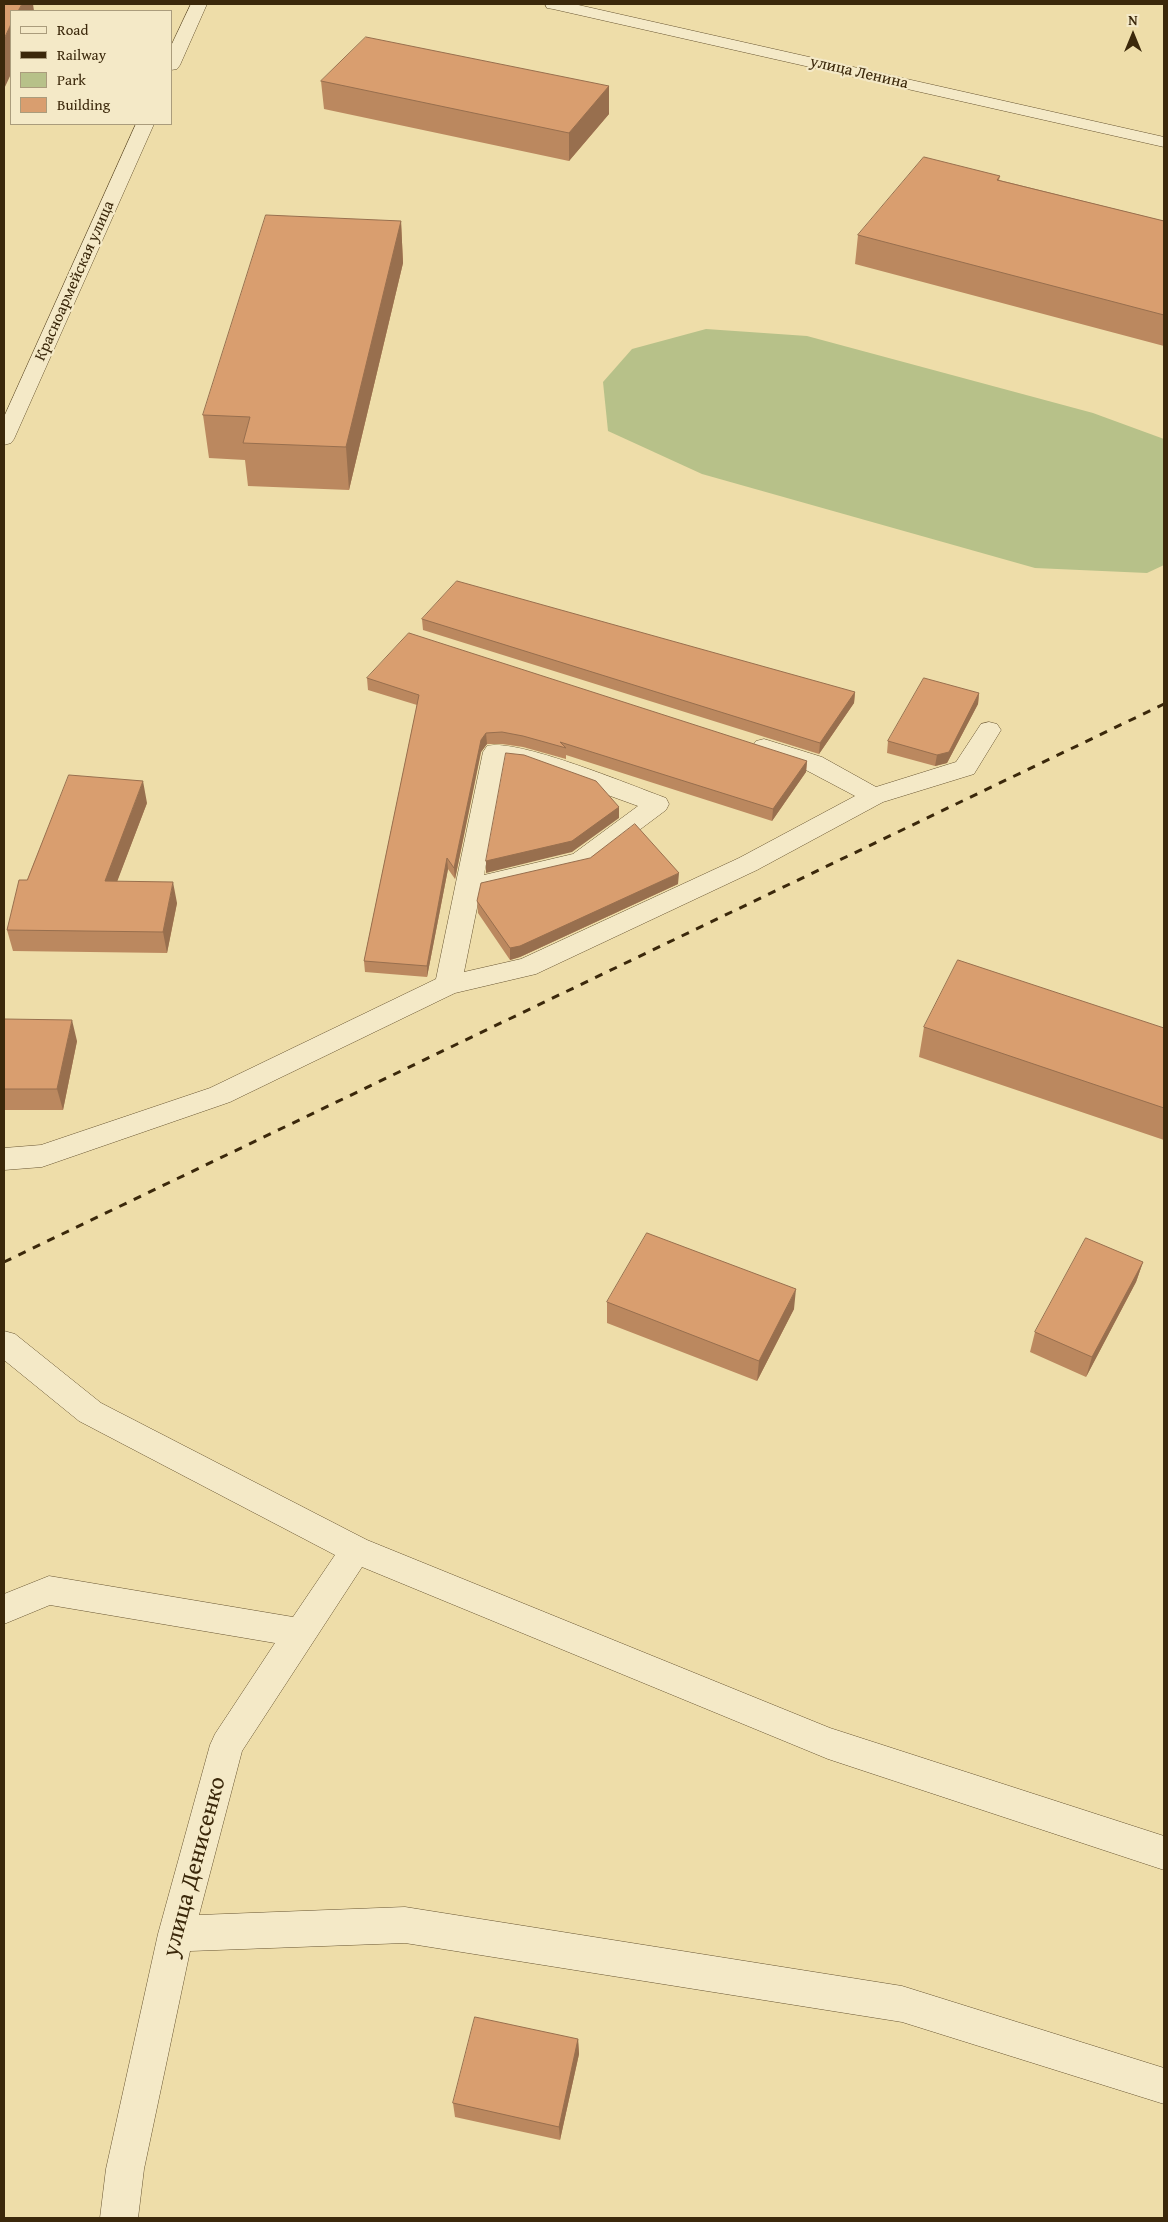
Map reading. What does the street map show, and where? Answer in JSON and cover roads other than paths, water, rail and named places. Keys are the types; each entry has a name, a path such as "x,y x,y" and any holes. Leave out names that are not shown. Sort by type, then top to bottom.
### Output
{"street":[{"path":"172,64 199,4"},
{"name":"улица Ленина","path":"553,4 1164,142"},
{"name":"Красноармейская улица","path":"4,438 13,394 145,125"},
{"path":"4,1159 42,1156 220,1095 448,985 527,967 748,864 874,796 965,768 989,730"},
{"path":"747,742 813,762 874,796"},
{"path":"448,985 495,752 528,758 657,804 581,861 469,887"},
{"path":"4,1343 90,1412 356,1550 828,1743 1164,1854"},
{"name":"улица Денисенко","path":"119,2218 125,2169 176,1934 227,1745 356,1550"},
{"path":"4,1609 49,1590 301,1633"},
{"path":"176,1934 415,1926 902,2004 1164,2086"}],"railway":[{"path":"4,1262 1164,704"}]}
